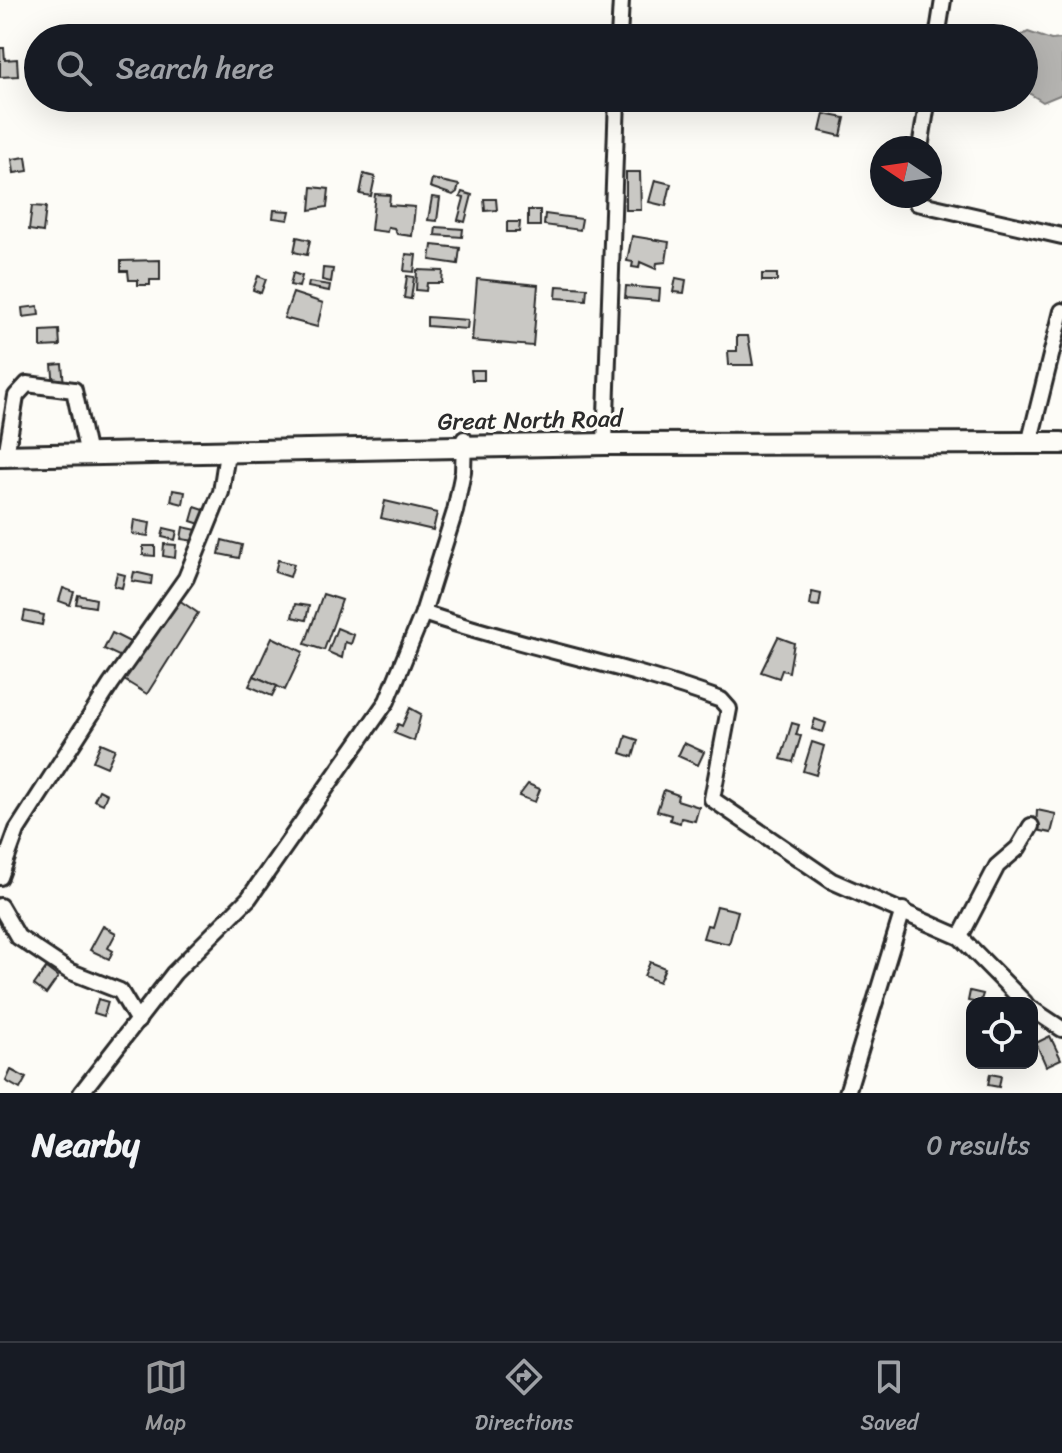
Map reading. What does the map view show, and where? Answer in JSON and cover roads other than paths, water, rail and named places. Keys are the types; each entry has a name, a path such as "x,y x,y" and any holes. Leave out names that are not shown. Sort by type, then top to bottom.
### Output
{"highway":[{"name":"Great North Road","path":"4,450 1030,437 1062,431"},
{"name":"Great North Road","path":"1030,437 1062,443"},
{"name":"Great North Road","path":"87,450 227,453 463,443"}],"street":[{"path":"620,24 621,0"},
{"path":"939,24 943,0"},
{"path":"605,440 617,112"},
{"path":"922,136 926,112"},
{"path":"939,208 1062,236"},
{"path":"1030,437 1062,311"},
{"path":"4,450 16,396 27,384 74,390 87,450"},
{"path":"81,1093 174,973 249,898 387,701 423,613 455,511 463,472 463,443"},
{"path":"0,877 17,830 111,684 186,578 221,492 227,453"},
{"path":"423,613 538,649 632,670 721,700 729,709 712,799 832,881 960,937 1019,997"},
{"path":"960,937 997,866 1018,848 1031,826"},
{"path":"0,906 18,937 69,971 120,991 138,1021"},
{"path":"847,1093 903,910"},
{"path":"1038,1013 1062,1029"}]}
